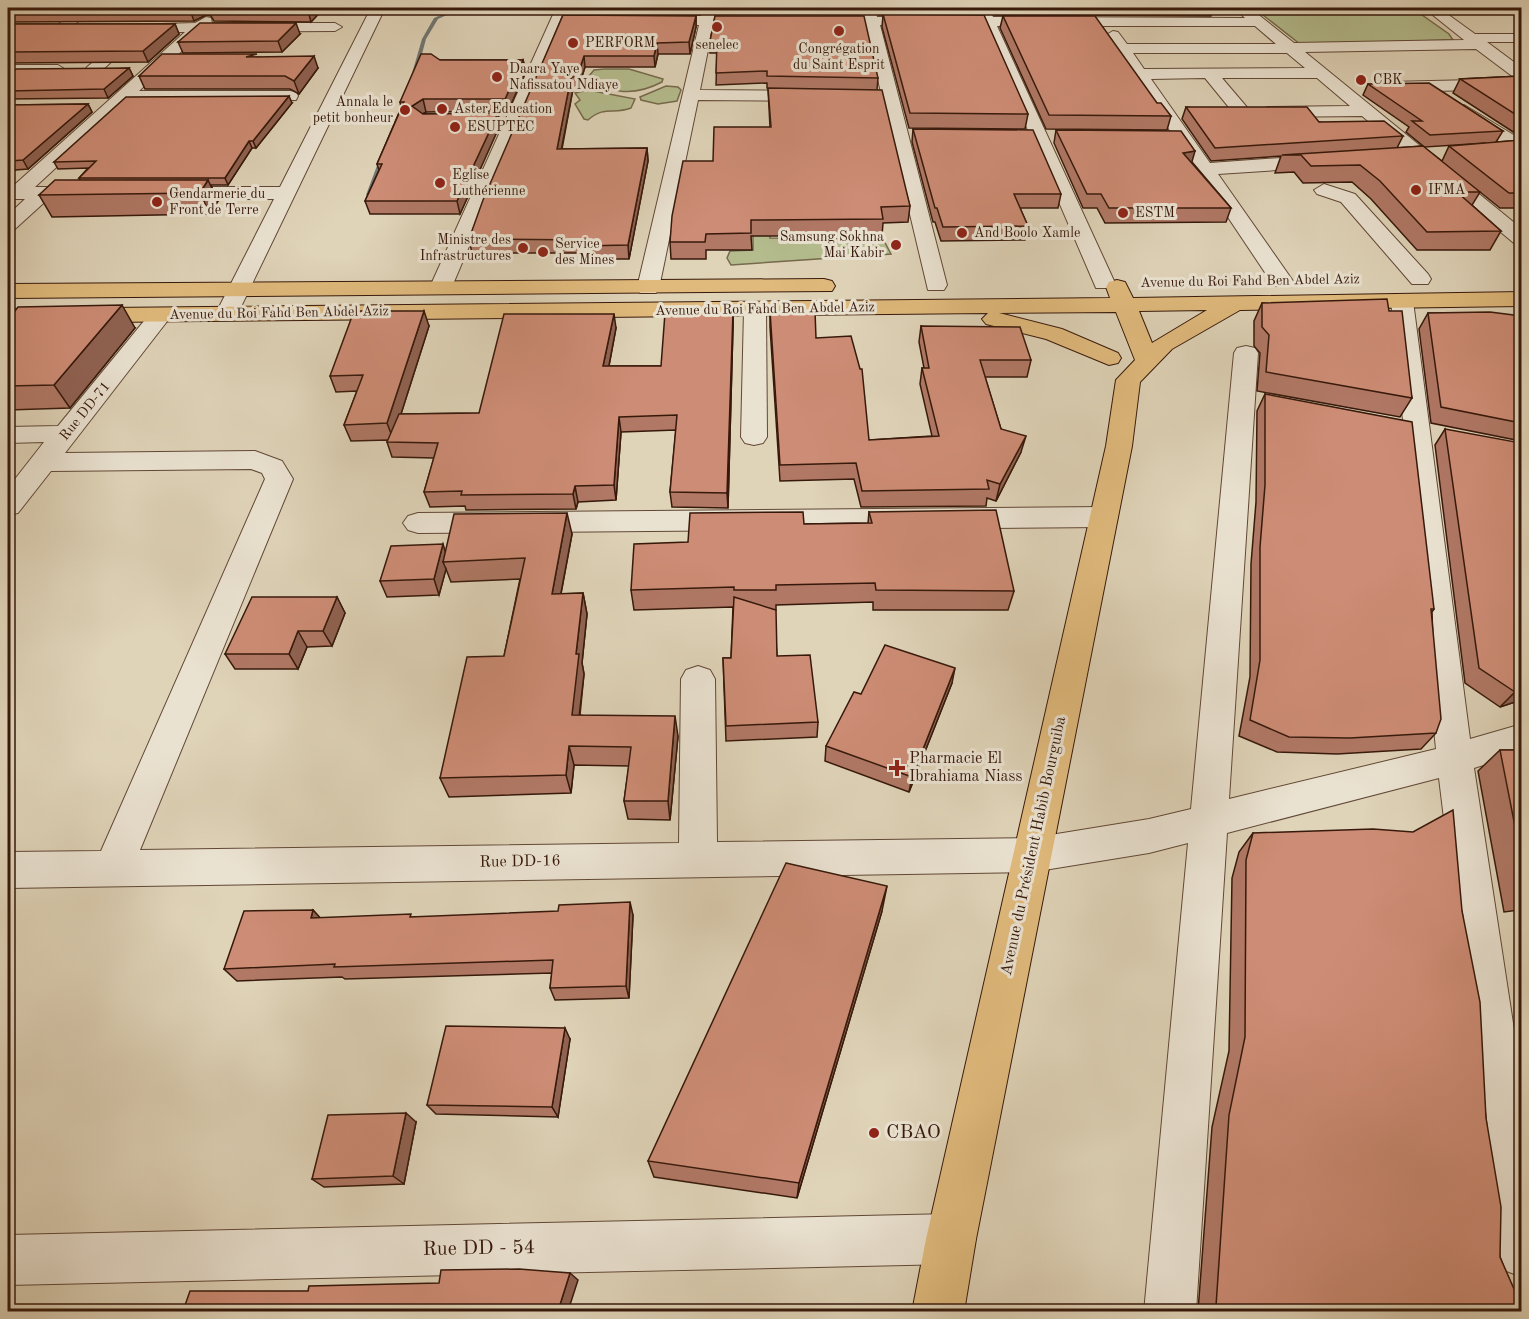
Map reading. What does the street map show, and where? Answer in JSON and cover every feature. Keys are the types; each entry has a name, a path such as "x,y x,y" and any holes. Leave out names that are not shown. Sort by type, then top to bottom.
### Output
{"main road":[{"name":"Avenue du Roi Fahd Ben Abdel Aziz","path":"8,316 755,310 936,296 1110,290 1240,302 1403,286 1443,278"},
{"name":"Avenue du Roi Fahd Ben Abdel Aziz","path":"1271,281 1305,280"},
{"name":"Avenue du Roi Fahd Ben Abdel Aziz","path":"912,286 936,296 959,285"},
{"name":"Avenue du Roi Fahd Ben Abdel Aziz","path":"8,291 840,286"},
{"name":"Avenue du Roi Fahd Ben Abdel Aziz","path":"1403,286 1521,299"},
{"path":"1110,290 1128,366"},
{"path":"1110,290 1128,366"},
{"path":"936,296 1029,326 1128,366"},
{"path":"1128,366 1208,317 1240,302"},
{"name":"Avenue du Président Habib Bourguiba","path":"938,1311 951,1239 1119,446 1128,366"}],"street":[{"path":"8,69 89,8"},
{"path":"12,193 221,8"},
{"path":"227,313 378,8"},
{"path":"1242,8 1521,240"},
{"path":"1431,8 1521,77"},
{"path":"93,70 161,14"},
{"path":"440,289 515,118 532,64 560,14 709,14 778,21"},
{"path":"648,288 709,14"},
{"path":"801,21 869,14 986,14 1098,15 1259,22"},
{"path":"869,14 884,97 899,135 936,296"},
{"path":"986,14 1110,290"},
{"path":"1098,15 1205,170 1271,281"},
{"path":"121,28 334,27"},
{"path":"40,28 85,28"},
{"path":"1122,49 1291,48 1521,38"},
{"path":"8,69 123,69 186,60"},
{"path":"1209,73 1242,112"},
{"path":"1139,74 1320,73"},
{"path":"1339,89 1427,86 1521,77"},
{"path":"1427,86 1521,148"},
{"path":"691,95 831,96"},
{"path":"90,105 118,101 290,96"},
{"path":"1220,112 1366,111"},
{"path":"1166,112 1188,112"},
{"path":"493,118 515,118"},
{"path":"899,135 922,135"},
{"path":"1016,136 1063,136"},
{"path":"1159,137 1183,137"},
{"path":"1487,150 1521,148"},
{"path":"1395,156 1441,153"},
{"path":"1205,170 1336,160"},
{"path":"1324,190 1348,198 1403,286 1455,759 1521,1252"},
{"path":"12,193 101,193"},
{"path":"8,225 43,193"},
{"path":"147,193 286,193"},
{"path":"1491,215 1521,214"},
{"path":"754,437 755,310"},
{"name":"Rue DD-71","path":"8,506 161,315"},
{"path":"1170,1311 1208,820 1253,400 1246,353"},
{"path":"8,435 67,434"},
{"path":"43,462 255,460 272,467 279,479 113,868"},
{"path":"418,523 1104,518"},
{"path":"698,679 698,860"},
{"name":"Rue DD-16","path":"8,870 1032,855 1149,836 1455,759 1521,738"},
{"name":"Rue DD - 54","path":"8,1260 951,1239"}],"green space":[{"path":"1254,8 1412,8 1449,34 1453,40 1300,44"},
{"path":"629,69 663,79 662,82 651,87 632,91 614,90 584,82 594,70"},
{"path":"666,86 678,87 681,90 677,101 658,104 641,100 640,97"},
{"path":"588,90 635,99 631,108 604,111 588,120 584,119 575,104 580,100 575,93"},
{"path":"771,214 770,238 883,239 891,254 731,265 727,258 730,251 753,250 753,223"}],"building":[{"path":"8,8 196,8 190,10 8,11"},
{"path":"208,8 311,8 308,11 210,10"},
{"path":"883,14 984,15 1028,114 910,113"},
{"path":"563,15 696,16 689,42 657,43 654,56 584,56 577,77 571,77 557,149 647,148 628,245 582,246 583,240 469,239 483,200"},
{"path":"715,16 864,16 878,78 767,76 767,71 716,73 717,41 710,41"},
{"path":"1003,16 1095,16 1157,103 1161,103 1171,116 1049,115"},
{"path":"200,23 296,23 278,41 178,42"},
{"path":"8,24 175,24 143,51 8,52"},
{"path":"162,54 257,54 246,57 314,56 294,81 285,76 139,76"},
{"path":"421,54 431,54 440,60 523,60 505,99 423,99 412,106 423,114 498,113 457,201 365,201 382,164 377,164 404,102 400,102"},
{"path":"129,68 104,89 8,91 8,76 16,69"},
{"path":"1521,76 1521,118 1460,79"},
{"path":"1429,83 1503,131 1430,135 1412,121 1422,121 1368,84"},
{"path":"768,88 882,90 910,206 881,207 883,219 751,220 751,233 706,234 705,242 670,242 672,216 683,161 713,161 714,127 771,127"},
{"path":"289,96 253,141 249,141 225,178 79,178 96,161 54,162 126,97"},
{"path":"88,104 23,160 8,163 8,105"},
{"path":"1186,107 1307,107 1319,122 1384,121 1403,136 1215,148"},
{"path":"913,129 1033,130 1061,194 1014,194 1028,226 943,227 937,208 935,208"},
{"path":"1056,130 1181,131 1195,151 1183,153 1231,208 1109,208 1101,194 1087,194"},
{"path":"1521,140 1521,193 1509,193 1449,146"},
{"path":"1423,146 1480,192 1457,192 1501,231 1427,232 1380,181 1360,165 1311,166 1301,155 1282,155"},
{"path":"55,180 208,180 200,193 39,195"},
{"path":"1387,299 1389,311 1402,311 1412,398 1266,372 1269,335 1262,327 1262,303"},
{"path":"122,305 54,385 8,386 8,320 18,307"},
{"path":"354,311 424,311 387,423 344,425 363,375 330,376"},
{"path":"770,311 815,311 816,338 851,336 860,369 862,369 869,440 939,436 922,368 929,368 921,326 1020,327 1031,360 980,360 1001,429 1026,436 1000,484 987,480 989,489 862,491 856,463 780,465"},
{"path":"733,312 727,493 670,492 677,415 619,417 614,485 575,486 573,494 461,495 462,491 424,492 438,443 387,442 399,414 479,413 504,314 614,314 603,366 661,366 665,313"},
{"path":"1490,312 1521,316 1521,423 1441,407 1428,313"},
{"path":"1265,394 1412,422 1434,609 1431,609 1441,719 1436,733 1350,738 1289,737 1250,720 1260,660 1260,547 1265,485"},
{"path":"1445,429 1521,443 1521,690 1515,692 1479,668"},
{"path":"996,510 1014,591 876,590 875,583 776,585 776,590 734,590 734,587 631,590 634,544 688,542 690,513 803,512 804,524 872,523 869,512"},
{"path":"567,513 552,594 583,593 572,715 675,716 668,801 624,801 631,747 569,746 566,775 440,778 467,657 504,656 525,558 443,562 454,514"},
{"path":"443,544 434,579 380,581 391,546"},
{"path":"252,597 337,597 323,631 298,631 289,654 225,654"},
{"path":"734,597 776,610 777,656 810,655 818,722 726,726 723,658 731,658"},
{"path":"885,645 955,668 912,777 826,746 854,692 861,694"},
{"path":"1500,750 1521,750 1521,857"},
{"path":"1453,810 1462,911 1480,1002 1486,1118 1501,1207 1500,1257 1521,1305 1521,1311 1212,1311 1212,1308 1216,1306 1229,1115 1245,1037 1246,860 1253,833 1373,829 1413,832"},
{"path":"786,863 887,886 799,1183 648,1161"},
{"path":"630,902 626,986 550,988 553,960 334,967 335,964 224,969 244,911 313,910 311,918 411,914 410,917 558,911 559,905"},
{"path":"446,1026 565,1028 552,1107 427,1105"},
{"path":"406,1113 393,1176 312,1179 328,1115"},
{"path":"519,1269 570,1273 558,1311 183,1311 190,1291 308,1291 309,1286 439,1283 441,1270"}],"waterway":[{"path":"413,76 424,39 436,18 460,8"},
{"path":"368,194 384,155"}],"place":[{"name":"senelec","path":"717,27"},
{"name":"Congrégation du Saint Esprit","path":"839,31"},
{"name":"PERFORM","path":"573,43"},
{"name":"Daara Yaye Nafissatou Ndiaye","path":"497,77"},
{"name":"CBK","path":"1361,80"},
{"name":"Aster Education","path":"442,109"},
{"name":"Annala le petit bonheur","path":"405,110"},
{"name":"ESUPTEC","path":"455,127"},
{"name":"Eglise Luthérienne","path":"440,183"},
{"name":"IFMA","path":"1416,190"},
{"name":"Gendarmerie du Front de Terre","path":"157,202"},
{"name":"ESTM","path":"1123,213"},
{"name":"And Boolo Xamle","path":"962,233"},
{"name":"Samsung Sokhna Mai Kabir","path":"896,245"},
{"name":"Ministre des Infrastructures","path":"523,248"},
{"name":"Service des Mines","path":"543,252"},
{"name":"Pharmacie El Ibrahiama Niass","path":"897,768"},
{"name":"CBAO","path":"874,1133"}]}
